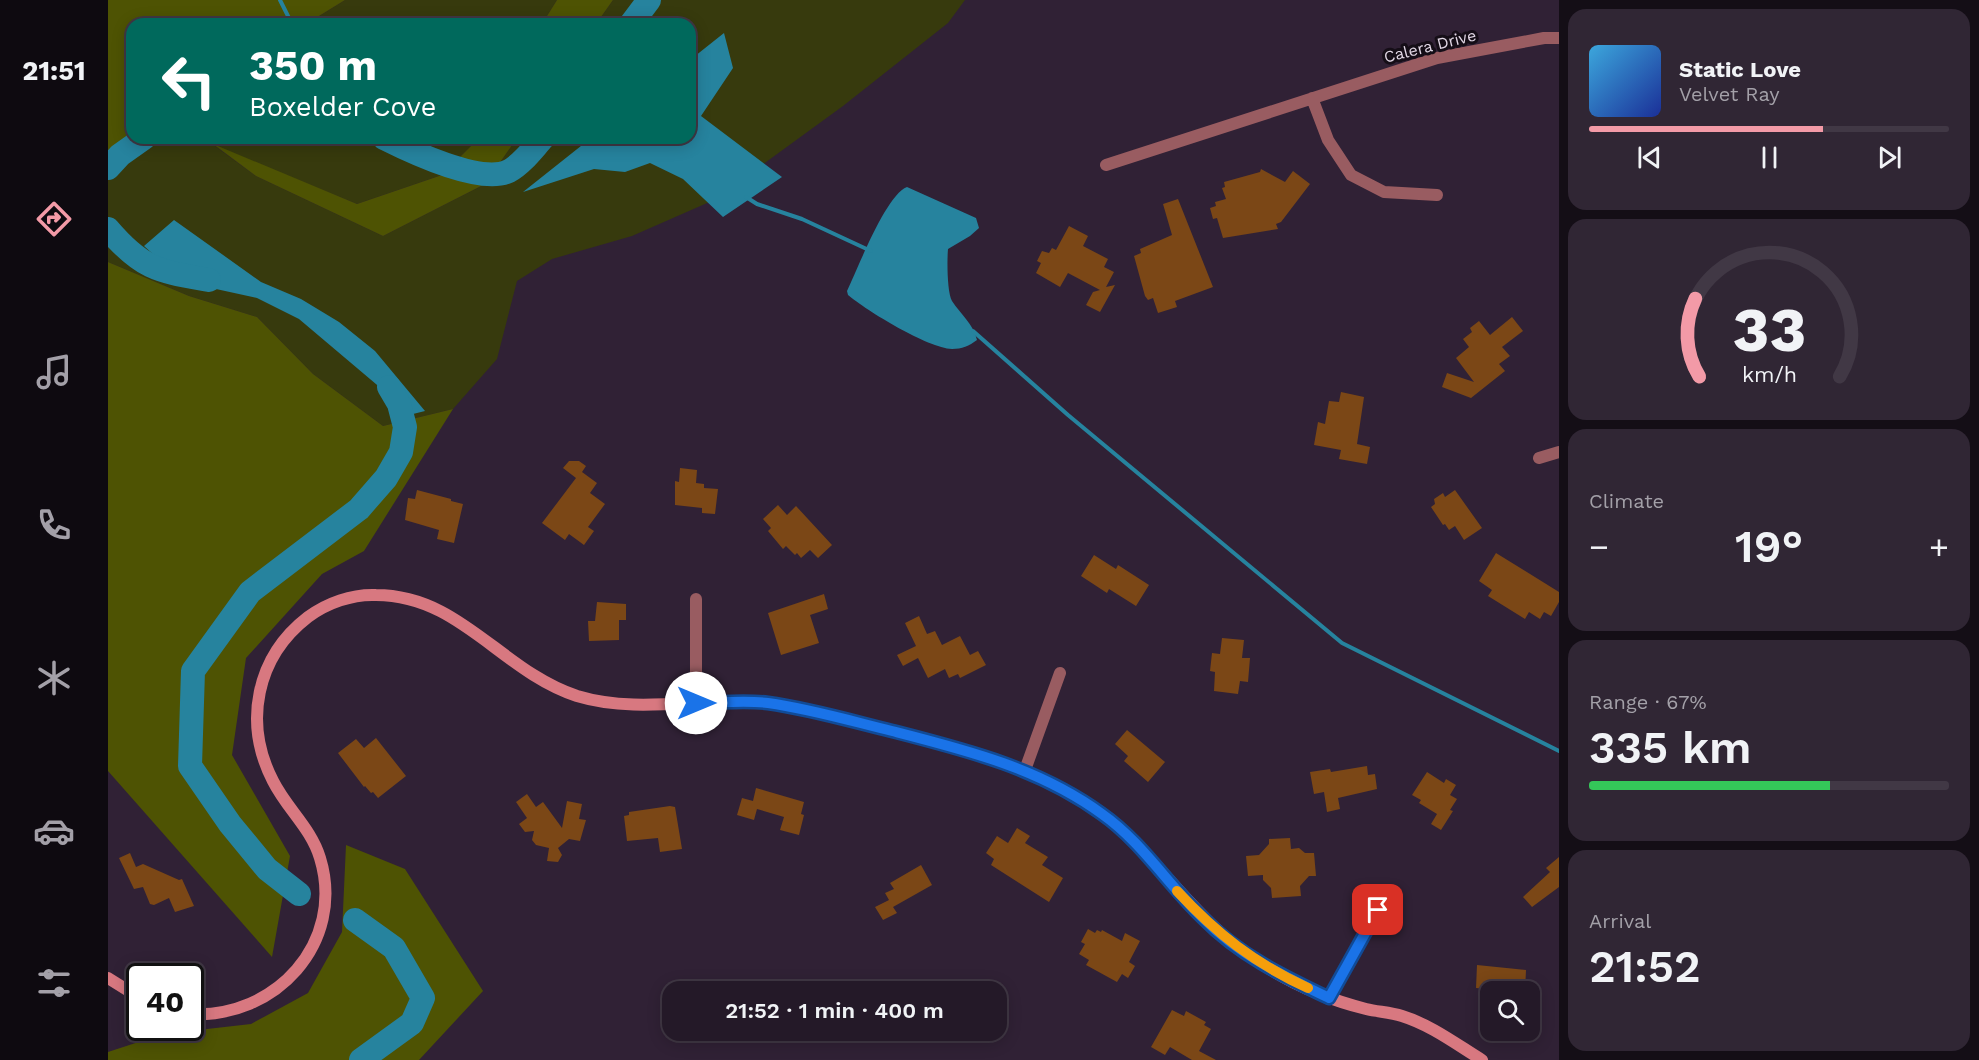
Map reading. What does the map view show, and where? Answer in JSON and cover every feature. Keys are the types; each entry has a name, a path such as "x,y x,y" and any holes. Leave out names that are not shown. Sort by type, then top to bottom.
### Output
{"street":[{"name":"Calera Drive","path":"1107,165 1437,58 1544,38 1559,38"},
{"path":"1312,98 1328,140 1351,175 1384,192 1437,195"},
{"path":"1539,458 1559,452"},
{"path":"204,1013 233,1011 257,1002 271,993 295,972 311,951 319,932 325,888 322,862 312,837 274,783 261,752 256,725 256,705 261,682 273,655 286,637 309,616 333,603 363,594 396,595 420,600 448,614 537,678 576,695 639,706 766,703 818,712 971,752 1024,770 1066,791 1103,814 1131,838 1203,918 1230,943 1273,972 1329,998 1402,1016 1433,1029 1482,1060"},
{"path":"696,598 696,703"},
{"path":"1024,770 1060,673"},
{"path":"1329,998 1387,894"},
{"path":"108,978 126,989"}],"green space":[{"path":"345,0 557,0 546,18 316,18"},
{"path":"613,0 965,0 948,23 843,106 714,200 632,236 552,259 517,281 497,359 453,409 383,426 313,374 257,317 189,296 108,262 108,157 126,143 473,144 442,175 357,204 215,146 256,176 383,236 485,184 513,144 696,144 696,18 600,18"}],"shaded area":[{"path":"108,0 345,0 316,18 126,18 126,143 108,157"},
{"path":"557,0 613,0 600,18 546,18"},
{"path":"213,144 357,204 442,175 473,144 513,144 485,184 383,236 256,176"},
{"path":"108,262 189,296 257,317 313,374 383,426 453,409 364,551 322,574 246,658 232,755 290,856 272,957 108,771"},
{"path":"346,845 405,869 483,991 419,1060 108,1060 108,1052 142,1041 204,1041 204,1029 251,1024 308,993 342,932"}],"water":[{"path":"724,33 733,68 701,116 782,177 723,217 683,179 650,163 625,172 594,169 523,192 583,144 696,144 696,55"},
{"path":"907,187 976,218 979,228 948,249 950,297 973,329 977,340 965,347 952,349 941,347 914,336 883,319 848,295 847,291 882,217 890,203"},
{"path":"174,220 261,282 301,299 339,322 375,351 425,411 401,417 383,390 299,319 257,298 216,289 174,273 144,246"}],"building":[{"path":"1261,169 1285,182 1293,171 1310,184 1281,222 1276,224 1278,229 1223,238 1217,218 1213,219 1210,208 1216,206 1215,202 1226,199 1222,188 1225,187 1224,182 1260,172"},
{"path":"1178,199 1213,287 1175,301 1177,307 1158,313 1153,298 1148,300 1145,296 1134,256 1141,253 1140,249 1172,235 1163,204"},
{"path":"1069,226 1088,236 1083,246 1108,259 1104,267 1114,272 1106,287 1115,285 1100,312 1086,305 1093,292 1100,290 1068,273 1060,287 1036,273 1041,263 1037,261 1042,251 1049,253 1052,248 1056,250"},
{"path":"1512,317 1523,331 1502,347 1510,356 1499,364 1505,371 1471,398 1442,387 1447,373 1474,382 1456,358 1469,347 1463,339 1472,332 1470,328 1479,321 1490,335"},
{"path":"1341,392 1364,397 1357,444 1370,447 1367,464 1339,459 1341,450 1314,445 1318,422 1325,424 1329,401 1339,402"},
{"path":"569,461 579,461 586,466 582,472 597,483 590,493 605,504 588,527 594,531 584,545 569,534 565,540 542,523 576,478 563,468"},
{"path":"680,468 697,470 696,483 704,484 704,488 718,489 715,514 702,513 702,508 675,505 675,481 679,482"},
{"path":"417,490 463,504 454,543 437,539 439,530 405,520 408,498 415,499"},
{"path":"1455,490 1482,528 1464,540 1455,526 1449,530 1445,524 1443,525 1431,507 1435,504 1434,499 1443,493 1445,497"},
{"path":"778,505 787,515 796,506 832,545 818,558 810,550 801,558 786,546 783,549 768,531 771,528 763,519"},
{"path":"1496,553 1559,592 1559,602 1551,616 1544,612 1540,619 1529,612 1525,619 1488,596 1492,590 1479,581"},
{"path":"1094,555 1116,569 1118,565 1149,585 1136,606 1109,589 1107,593 1081,576"},
{"path":"824,594 828,609 810,615 819,643 781,655 768,613"},
{"path":"597,602 626,604 626,620 619,620 619,640 589,641 588,621 595,621"},
{"path":"919,616 927,634 935,631 942,645 960,636 970,655 978,651 986,665 960,678 958,674 949,678 945,669 928,678 918,658 903,666 897,655 916,646 905,623"},
{"path":"1222,638 1244,640 1242,658 1250,658 1248,682 1240,681 1238,694 1214,691 1215,672 1210,671 1212,653 1220,654"},
{"path":"1127,730 1165,762 1148,782 1124,761 1128,756 1115,744"},
{"path":"376,738 406,776 378,798 364,787 338,753 356,739 364,748"},
{"path":"1367,766 1368,775 1375,774 1377,789 1338,798 1340,809 1327,812 1324,792 1314,794 1310,772 1330,769 1331,772"},
{"path":"1427,772 1444,783 1446,779 1456,785 1450,795 1457,799 1450,810 1453,811 1441,830 1431,824 1437,814 1419,803 1421,800 1412,795"},
{"path":"756,788 804,802 801,814 804,815 799,835 780,830 784,817 757,809 754,820 737,815 742,798 753,801"},
{"path":"527,794 536,807 543,802 562,828 567,801 582,804 579,819 586,820 580,841 569,839 558,848 562,855 558,862 547,861 549,848 536,845 532,840 534,831 525,832 519,824 527,818 516,802"},
{"path":"675,807 682,849 660,852 658,838 627,841 624,816 629,815 629,812"},
{"path":"1017,828 1030,836 1025,843 1048,857 1042,865 1063,878 1049,902 991,865 994,859 986,853 997,836 1008,843"},
{"path":"1290,838 1291,849 1299,848 1305,853 1314,853 1316,876 1309,876 1300,886 1301,896 1272,898 1271,888 1263,880 1263,875 1248,876 1246,856 1259,855 1269,844 1269,839"},
{"path":"130,853 136,867 143,864 179,880 182,879 194,906 175,912 169,898 154,905 150,904 143,887 134,889 119,858"},
{"path":"1559,857 1559,887 1532,907 1523,897 1550,872 1546,868"},
{"path":"921,865 932,885 893,907 897,913 883,920 875,907 889,900 885,893 894,889 890,883"},
{"path":"1088,929 1095,933 1097,930 1101,932 1102,930 1122,941 1125,933 1140,941 1129,962 1135,966 1128,978 1122,974 1117,982 1086,965 1089,960 1079,954 1085,944 1081,942"},
{"path":"1477,965 1526,970 1526,981 1480,981 1480,988 1476,988"},
{"path":"1172,1010 1184,1016 1186,1011 1206,1022 1204,1025 1211,1029 1199,1051 1216,1060 1192,1060 1170,1047 1165,1055 1151,1047"}],"waterway":[{"path":"280,0 289,18"},
{"path":"636,18 649,0"},
{"path":"108,168 120,155 136,144"},
{"path":"396,144 446,165 481,174 509,171 538,144"},
{"path":"746,197 757,204 802,219 871,251"},
{"path":"108,229 120,243 142,261 164,271 209,280"},
{"path":"973,331 1068,415 1342,643 1559,751"},
{"path":"299,894 267,869 230,824 190,766 193,671 250,592 359,509 386,478 401,452 405,427 399,404 389,387"},
{"path":"355,920 394,948 423,998 412,1023 361,1060"}],"slow traffic":[{"path":"1177,891 1230,943 1273,972 1308,988"}],"route":[{"path":"696,703 766,703 818,712 971,752 1024,770 1066,791 1103,814 1131,838 1173,887 1230,943 1273,972 1329,998 1378,910"}]}
